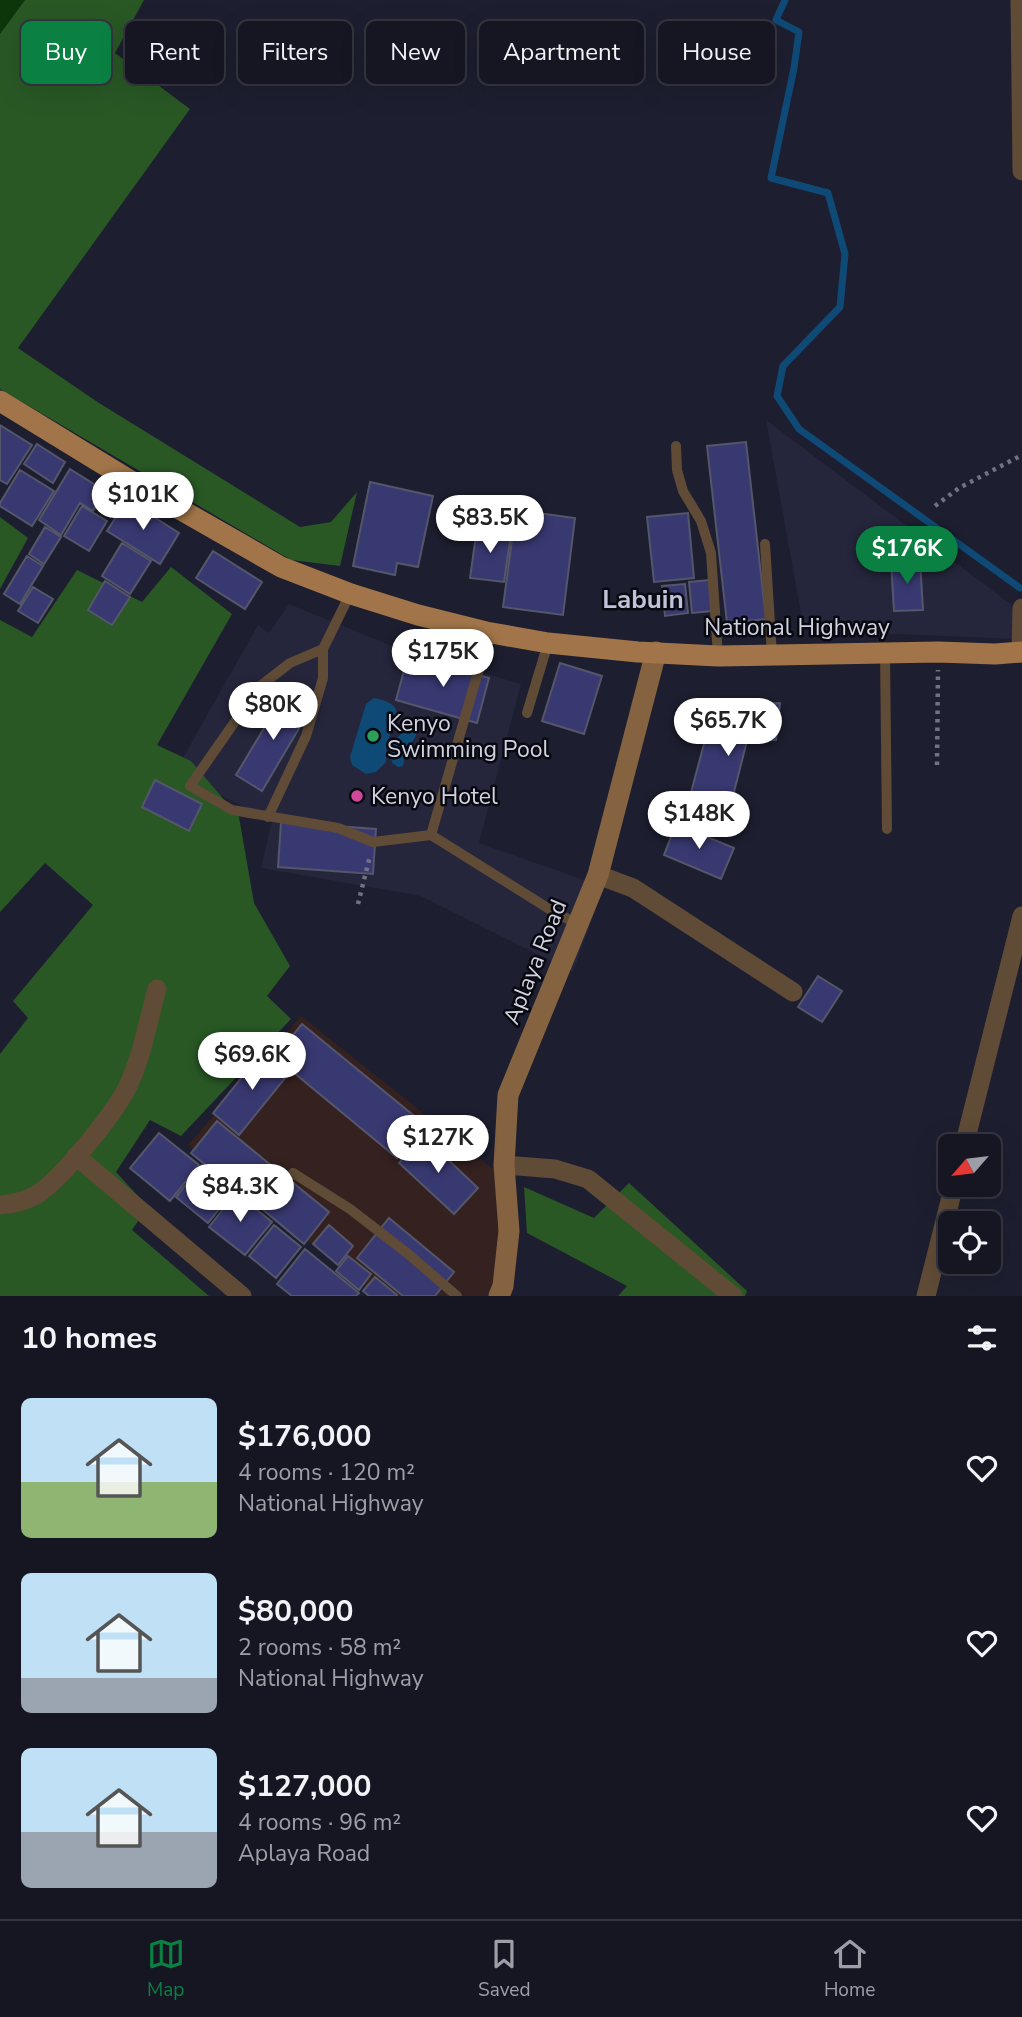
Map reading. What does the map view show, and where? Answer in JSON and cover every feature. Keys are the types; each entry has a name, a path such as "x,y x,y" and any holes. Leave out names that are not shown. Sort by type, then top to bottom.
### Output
{"main road":[{"name":"National Highway","path":"0,401 134,483 281,566 351,594 486,632 548,643 638,652 718,656 1021,652"}],"street":[{"path":"1020,0 1022,171"},
{"path":"1021,652 1022,608"},
{"name":"Aplaya Road","path":"499,1296 503,1286 509,1231 504,1165 508,1095 598,875 656,652"},
{"path":"598,875 633,888 793,992"},
{"path":"967,1134 1022,916"},
{"path":"0,1205 21,1203 58,1178 113,1110 127,1087 157,989"},
{"path":"76,1156 242,1296"},
{"path":"504,1165 555,1169 588,1179 733,1296"},
{"path":"926,1296 951,1197"}],"lane":[{"path":"676,446 677,470 683,491 701,521 711,552 718,656"},
{"path":"765,544 772,656"},
{"path":"268,817 306,736 323,678 323,649 351,594"},
{"path":"431,835 480,664 486,632"},
{"path":"527,713 548,643"},
{"path":"323,649 290,663 258,687 190,786 232,810 338,828 373,842 431,835 554,912 579,924"},
{"path":"885,653 887,829"},
{"path":"293,1173 350,1209 457,1296"}],"path":[{"path":"935,506 959,488 1022,455"},
{"path":"937,765 938,652"},
{"path":"358,904 373,842"}],"shaded area":[{"path":"766,420 1013,606 1014,639 804,630"},
{"name":"Kenyo Hotel","path":"289,604 397,648 521,684 479,843 604,887 573,972 421,896 261,868 272,821 175,772 258,625 269,633"},
{"path":"301,1016 510,1182 501,1275 487,1296 377,1296 188,1145"}],"green space":[{"path":"0,0 25,0 0,34"},
{"path":"25,0 144,0 133,21 125,21 125,35 115,53 125,60 125,84 157,84 190,109 18,348 99,403 300,527 331,522 357,492 340,566 291,560 0,389 0,34"},
{"path":"0,517 28,538 0,589"},
{"path":"171,567 232,614 157,745 191,761 239,817 254,903 290,966 267,996 291,1019 181,1136 150,1120 116,1172 148,1207 132,1230 209,1296 0,1296 0,1054 28,1018 13,1001 93,905 45,863 0,912 0,620 32,637 77,570 142,602"},
{"path":"629,1183 747,1291 745,1296 618,1296 627,1286 527,1233 524,1187 594,1218"}],"water":[{"name":"Kenyo Swimming Pool","path":"374,698 393,706 397,716 387,745 386,762 376,772 366,774 352,765 350,757 366,704"},
{"path":"407,729 414,729 417,733 403,766 398,767 392,763 392,747"}],"building":[{"path":"0,425 32,445 7,484 0,480"},
{"path":"746,442 766,619 727,623 707,446"},
{"path":"37,444 65,462 53,483 24,464"},
{"path":"70,469 105,491 93,511 80,503 61,535 39,520"},
{"path":"20,470 54,491 32,526 0,506"},
{"path":"370,482 433,496 418,567 397,563 395,575 353,566"},
{"path":"127,500 179,533 160,564 107,531"},
{"path":"82,506 107,521 89,551 64,536"},
{"path":"516,510 575,518 563,615 503,607"},
{"path":"688,513 694,578 654,582 647,517"},
{"path":"45,527 61,537 44,564 29,554"},
{"path":"477,528 511,533 504,582 470,578"},
{"path":"122,543 151,561 130,594 102,576"},
{"path":"213,551 262,582 245,609 196,578"},
{"path":"27,556 43,566 20,604 4,594"},
{"path":"920,560 923,610 894,611 891,561"},
{"path":"709,580 712,611 692,613 689,582"},
{"path":"105,581 130,597 112,625 88,610"},
{"path":"685,584 688,613 665,616 662,586"},
{"path":"33,587 53,599 38,623 18,611"},
{"path":"408,656 489,678 477,723 396,700"},
{"path":"560,663 602,676 584,734 542,721"},
{"path":"285,693 311,708 262,791 236,775"},
{"path":"780,703 776,740 747,741 726,823 684,819 710,721 739,705"},
{"path":"155,780 202,804 189,831 142,807"},
{"path":"281,822 376,829 373,874 278,867"},
{"path":"676,824 734,848 721,879 664,855"},
{"path":"818,976 842,991 822,1022 798,1007"},
{"path":"302,1024 424,1124 397,1158 275,1057"},
{"path":"264,1050 290,1072 239,1135 213,1113"},
{"path":"217,1121 283,1175 257,1207 191,1153"},
{"path":"159,1133 199,1165 170,1201 130,1168"},
{"path":"423,1136 478,1188 454,1214 399,1163"},
{"path":"202,1165 234,1191 208,1223 176,1197"},
{"path":"286,1177 329,1212 304,1244 261,1208"},
{"path":"236,1193 272,1222 245,1255 209,1227"},
{"path":"389,1218 454,1272 435,1296 403,1296 357,1258"},
{"path":"274,1225 301,1247 276,1278 249,1256"},
{"path":"329,1225 353,1246 338,1265 313,1244"},
{"path":"305,1249 359,1293 356,1296 292,1296 277,1284"},
{"path":"348,1256 371,1274 359,1290 336,1271"},
{"path":"375,1277 397,1296 369,1296 363,1291"}],"waterway":[{"path":"785,0 776,20 799,32 771,178 828,193 845,254 840,307 783,366 777,396 799,429 1020,588"}],"place":[{"name":"Kenyo Swimming Pool","path":"373,736"},
{"name":"Kenyo Hotel","path":"357,796"}],"district":[{"name":"Labuin","path":"643,599"}]}
